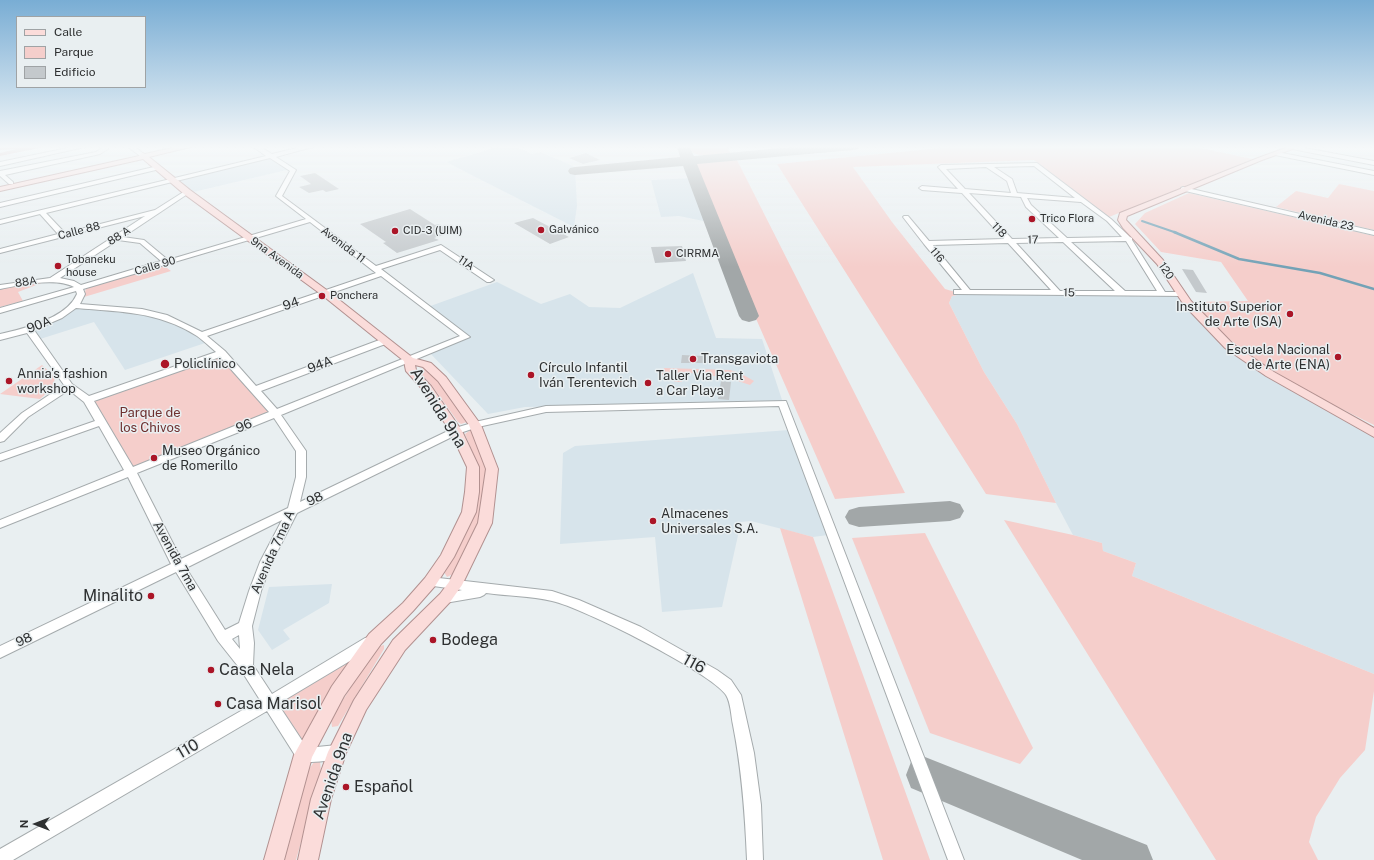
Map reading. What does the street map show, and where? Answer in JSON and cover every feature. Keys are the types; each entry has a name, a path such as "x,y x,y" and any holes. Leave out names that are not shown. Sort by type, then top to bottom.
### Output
{"main road":[{"name":"9na Avenida","path":"180,186 325,293 409,360"},
{"name":"120","path":"1190,186 1123,215 1122,220 1160,262 1187,303 1230,346 1270,374 1372,434"},
{"name":"Avenida 9na","path":"274,860 303,756 338,692 375,639 408,607 430,582 447,556 469,512 472,492 473,467 456,430 427,388 411,371 409,360 427,365 442,379 475,424 492,469 485,523 455,585 445,598 399,645 360,705 337,752 321,799 308,860"}],"street":[{"path":"0,205 81,186"},
{"path":"0,222 148,186"},
{"name":"Avenida 11","path":"284,186 279,196 466,338"},
{"name":"118","path":"958,186 1057,292"},
{"path":"1012,186 1014,194"},
{"name":"120","path":"1065,186 1109,220 1128,239 1162,294"},
{"path":"922,188 1083,200"},
{"name":"Avenida 23","path":"1183,189 1374,233"},
{"name":"88 A","path":"52,280 187,192"},
{"path":"1023,195 1028,206 1107,280 1110,280 1122,293"},
{"name":"Calle 88","path":"0,251 158,211"},
{"path":"42,212 64,235"},
{"name":"116","path":"906,217 968,292"},
{"name":"Calle 90","path":"0,311 310,220"},
{"path":"116,238 142,241 166,262"},
{"name":"17","path":"926,243 1139,239"},
{"name":"94","path":"201,335 325,293 377,271 441,247"},
{"name":"11A","path":"441,247 490,280"},
{"name":"88A","path":"0,287 30,281 52,280 73,284 79,288"},
{"path":"74,306 80,299 82,293 79,288"},
{"name":"15","path":"956,292 1181,294"},
{"name":"90A","path":"0,337 29,329 53,319 74,306"},
{"name":"Avenida 7ma A","path":"74,306 142,311 164,317 201,335 222,353 276,414 301,451 301,477 293,509 266,562 255,591 245,626"},
{"name":"Avenida 7ma","path":"29,329 69,386 88,400 130,472 180,567 223,637 246,666 303,756"},
{"name":"96","path":"0,524 466,338"},
{"name":"94A","path":"254,390 385,341"},
{"path":"88,400 222,353"},
{"path":"1,435 25,415 69,386"},
{"name":"98","path":"0,652 180,567 293,509 456,430 475,424 546,409 783,402 956,860"},
{"path":"0,458 100,422"},
{"name":"116","path":"430,582 552,596 574,603 636,631 712,674 726,684 734,695 746,753 753,805 755,860"},
{"name":"116","path":"445,598 492,590"},
{"path":"223,637 245,626 247,643 246,666"},
{"name":"110","path":"0,858 270,702 375,639"},
{"path":"303,756 337,752"}],"shaded area":[{"path":"181,186 218,186 189,193"},
{"path":"494,186 576,186 577,206 574,227"},
{"path":"653,186 697,186 713,223 679,216 661,217"},
{"path":"693,273 716,338 762,339 783,403 525,407 488,414 429,352 465,338 425,308 497,282 541,304 570,294 589,307 620,308"},
{"path":"962,294 1183,297 1230,346 1368,430 1374,438 1374,674 1132,576 1136,563 1103,551 1102,543 1073,535 1017,424 984,372 949,303 952,296"},
{"path":"75,306 142,311 185,326 208,342 125,370 94,322 37,340 29,329"},
{"name":"Almacenes Universales S.A.","path":"789,430 828,535 813,537 751,521 741,522 722,607 662,612 655,537 560,544 563,453 575,446"},
{"path":"332,584 329,603 283,630 290,639 272,650 258,630 269,587"}],"green space":[{"path":"703,186 750,186 905,493 835,499 729,257"},
{"path":"791,186 867,186 892,222 945,289 962,294 952,296 949,303 984,372 1017,424 1056,503 986,494"},
{"path":"1068,186 1186,186 1109,217"},
{"path":"1337,186 1350,186 1374,191 1374,230 1276,207 1296,191 1328,198"},
{"name":"Instituto Superior de Arte (ISA)","path":"1189,193 1374,236 1374,425 1291,382 1251,356 1216,327 1194,302 1248,301 1221,262 1161,252 1135,224 1145,213"},
{"path":"163,265 171,271 84,297 86,288"},
{"path":"44,282 18,292 23,301 0,307 0,289 7,286"},
{"name":"Parque de los Chivos","path":"222,353 276,414 131,472 88,400"},
{"path":"42,365 55,377 52,387 40,399 0,394"},
{"path":"423,368 441,383 467,422 461,424 458,422 430,383 418,371"},
{"path":"664,368 730,370 740,373 754,381 750,385 729,378 683,372 682,382 676,382 661,375"},
{"path":"469,431 473,431 484,461 486,474 480,522 453,574 447,577 444,572 478,476 478,465 465,434"},
{"path":"1004,520 1102,543 1103,551 1136,563 1132,576 1374,674 1374,691 1365,750 1340,778 1316,817 1309,842 1318,860 1216,860"},
{"path":"780,528 813,537 930,860 883,860"},
{"path":"925,533 1033,748 1020,764 930,733 852,538"},
{"path":"375,639 303,755 270,702"},
{"path":"384,645 384,649 338,726 332,727 331,719 376,647"},
{"path":"320,761 321,771 296,860 283,860 307,772 314,762"}],"building":[{"path":"335,186 339,189 326,192 323,190 309,193 299,187"},
{"name":"CID-3 (UIM)","path":"410,209 435,225 438,224 452,232 434,238 439,240 397,253 383,243 386,242 360,224"},
{"name":"Galvánico","path":"533,218 569,237 550,244 514,223"},
{"name":"CIRRMA","path":"682,246 686,261 655,263 651,247"},
{"path":"1182,269 1193,270 1207,293 1196,292"},
{"name":"Transgaviota","path":"682,355 704,356 704,363 681,363"},
{"path":"721,381 731,382 729,400 718,399"}],"waterway":[{"path":"1142,221 1177,233"},
{"path":"1174,232 1239,259 1320,273 1374,289"}],"taxiway":[{"path":"698,186 749,316"},
{"path":"859,517 950,511"},
{"path":"925,775 1132,860"}],"place":[{"name":"Trico Flora","path":"1032,219"},
{"name":"Galvánico","path":"541,230"},
{"name":"CID-3 (UIM)","path":"395,231"},
{"name":"CIRRMA","path":"668,254"},
{"name":"Tobaneku house","path":"58,266"},
{"name":"Ponchera","path":"322,296"},
{"name":"Instituto Superior de Arte (ISA)","path":"1290,314"},
{"name":"Escuela Nacional de Arte (ENA)","path":"1338,357"},
{"name":"Transgaviota","path":"693,359"},
{"name":"Policlínico","path":"165,364"},
{"name":"Círculo Infantil Iván Terentevich","path":"531,375"},
{"name":"Annia's fashion workshop","path":"9,381"},
{"name":"Taller Via Rent a Car Playa","path":"648,383"},
{"name":"Museo Orgánico de Romerillo","path":"154,458"},
{"name":"Almacenes Universales S.A.","path":"653,521"},
{"name":"Minalito","path":"151,596"},
{"name":"Bodega","path":"433,640"},
{"name":"Casa Nela","path":"211,670"},
{"name":"Casa Marisol","path":"218,704"},
{"name":"Español","path":"346,787"}]}
